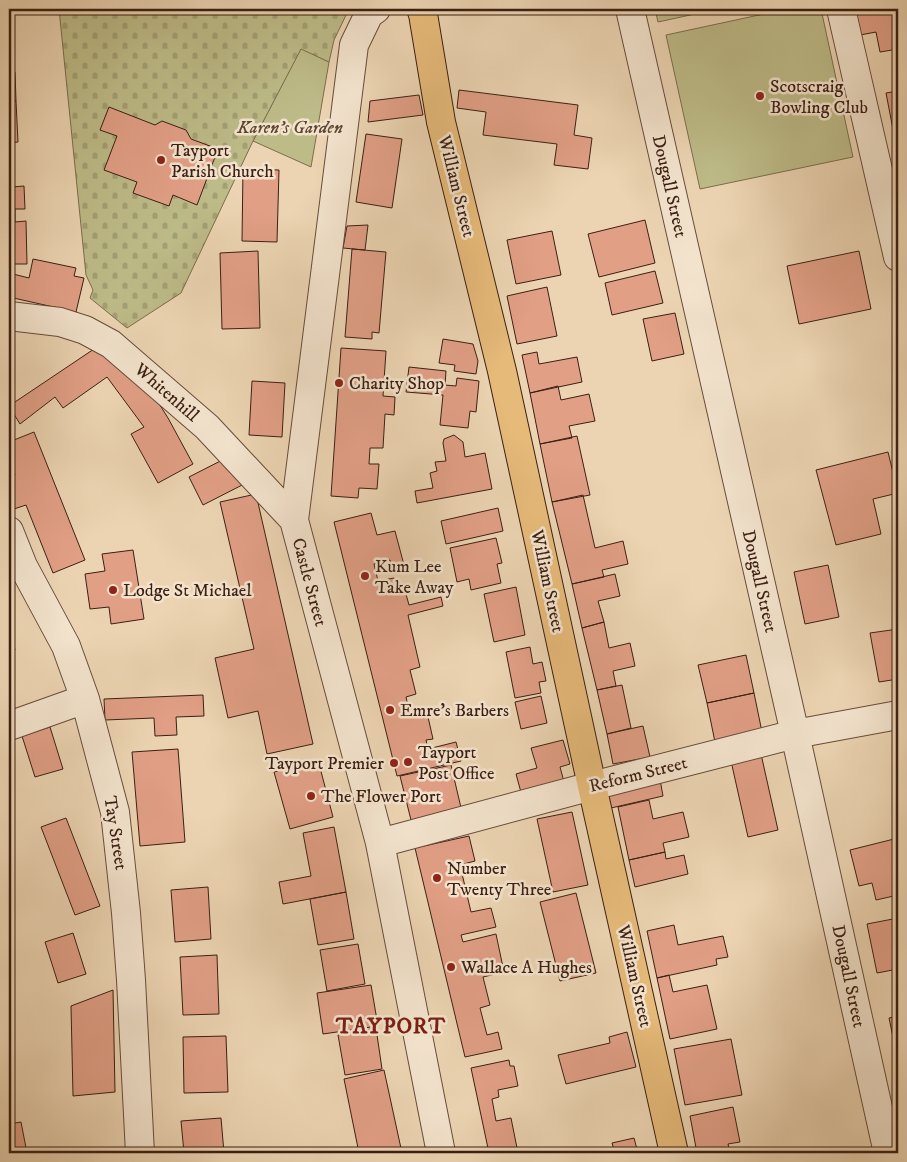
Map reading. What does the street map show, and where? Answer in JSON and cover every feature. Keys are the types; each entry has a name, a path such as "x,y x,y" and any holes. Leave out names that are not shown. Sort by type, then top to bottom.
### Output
{"main road":[{"name":"William Street","path":"421,9 441,122 502,371 674,1153"}],"street":[{"name":"Castle Street","path":"376,9 369,14 354,44 294,520 380,843 441,1153"},
{"name":"Dougall Street","path":"630,9 888,1153"},
{"path":"840,9 898,257"},
{"name":"Whitenhill","path":"9,316 60,322 85,330 111,344 207,427 294,520"},
{"name":"Tay Street","path":"9,531 23,566 66,646 85,698 116,812 130,961 140,1153"},
{"path":"9,726 85,698"},
{"name":"Reform Street","path":"380,843 795,734 898,715"}],"green space":[{"path":"59,9 349,9 334,40 329,62 301,49 253,141 181,293 127,328 90,298 93,290 86,275"},
{"path":"655,9 718,9 658,22"},
{"name":"Scotscraig Bowling Club","path":"787,9 821,9 853,157 700,189 666,35"},
{"name":"Karen's Garden","path":"301,48 329,62 311,167 253,141"}],"building":[{"path":"855,9 898,9 898,30 896,31 898,49 880,52 876,32 860,35"},
{"path":"9,72 15,72 16,101 9,101"},
{"path":"459,90 578,105 574,135 592,138 588,169 554,165 557,144 483,135 486,112 457,108"},
{"path":"898,91 898,140 895,140 886,93"},
{"path":"419,95 423,115 368,122 370,101"},
{"path":"9,101 16,101 18,142 9,143"},
{"name":"Tayport Parish Church","path":"109,107 155,125 162,121 186,130 191,139 218,149 197,205 173,195 169,206 133,193 137,182 104,170 117,136 100,130"},
{"path":"366,134 402,139 392,208 356,202"},
{"path":"9,148 12,187 24,186 25,209 15,209 15,222 26,221 27,264 9,264"},
{"path":"243,169 279,170 277,242 242,241"},
{"path":"645,220 655,263 599,277 588,234"},
{"path":"368,225 365,250 343,248 347,226"},
{"path":"552,231 561,275 516,284 507,240"},
{"path":"352,249 386,252 379,333 372,332 372,339 345,337"},
{"path":"258,251 260,328 222,329 220,253"},
{"path":"859,251 871,309 799,324 787,266"},
{"path":"33,259 76,268 74,276 84,278 76,312 9,297 9,273 29,278"},
{"path":"655,271 663,303 612,315 605,283"},
{"path":"547,287 557,336 517,344 507,296"},
{"path":"675,313 684,354 652,361 643,319"},
{"path":"443,339 473,344 478,361 476,374 454,371 455,365 439,363"},
{"path":"97,347 136,367 168,418 193,464 158,483 131,434 144,427 107,377 63,408 55,397 20,424 9,406"},
{"path":"341,348 386,351 383,396 395,397 394,415 385,414 383,448 370,448 369,464 379,464 377,489 359,488 358,498 331,496"},
{"path":"537,352 539,364 577,357 582,382 530,393 522,355"},
{"path":"409,367 446,371 445,385 456,386 457,378 479,381 476,412 470,411 468,428 440,425 443,395 406,392"},
{"path":"252,381 285,383 282,437 249,435"},
{"path":"558,386 561,400 589,394 595,421 569,426 572,438 540,444 530,393"},
{"path":"34,432 85,560 53,573 26,505 11,510 9,505 9,477 15,475 9,459 9,442"},
{"path":"454,435 463,442 465,457 485,453 492,489 417,503 415,491 433,488 430,473 437,471 435,462 446,461 444,439"},
{"path":"577,436 590,495 552,502 540,444"},
{"path":"888,452 898,493 873,499 881,534 836,545 816,470"},
{"path":"236,453 250,481 203,505 189,477"},
{"path":"256,494 313,744 267,754 258,711 228,718 215,658 254,649 220,502"},
{"path":"583,495 595,548 623,541 628,564 602,570 604,577 572,584 552,502"},
{"path":"498,508 503,531 446,544 441,521"},
{"path":"371,513 377,535 395,531 404,565 392,569 390,560 374,564 378,581 394,578 397,589 404,587 409,605 441,597 443,606 408,615 420,667 410,670 416,694 406,697 409,710 420,707 423,718 428,717 433,739 426,740 428,749 456,742 461,761 397,776 334,522"},
{"path":"496,538 502,563 497,564 501,583 471,590 469,579 457,582 450,548"},
{"name":"Lodge St Michael","path":"133,550 144,619 111,624 109,607 90,609 85,574 105,571 102,554"},
{"path":"828,565 839,617 805,624 794,572"},
{"path":"615,574 620,596 598,601 604,622 582,628 572,584"},
{"path":"516,587 525,635 494,642 484,594"},
{"path":"604,622 609,648 630,643 635,666 613,671 616,686 597,690 582,628"},
{"path":"9,628 15,650 9,652"},
{"path":"898,629 898,679 879,682 870,633"},
{"path":"530,647 533,664 542,662 546,681 539,682 541,693 515,698 506,652"},
{"path":"746,655 754,693 707,703 698,665"},
{"path":"622,685 631,728 607,734 597,690"},
{"path":"754,693 762,732 715,742 707,703"},
{"path":"203,695 204,716 176,717 177,735 155,736 154,718 105,720 104,699"},
{"path":"541,696 547,723 521,729 515,702"},
{"path":"643,726 650,757 613,764 607,734"},
{"path":"50,727 63,769 35,777 22,736"},
{"path":"563,740 570,764 560,767 566,789 522,796 516,774 537,768 531,748"},
{"path":"178,749 185,842 140,846 132,752"},
{"path":"761,754 778,830 748,837 731,761"},
{"path":"318,760 333,817 290,829 274,772"},
{"path":"451,765 462,812 412,824 400,776"},
{"path":"659,774 663,796 611,808 606,786"},
{"path":"649,800 653,819 683,812 689,837 663,843 665,852 629,860 618,807"},
{"path":"572,812 588,885 553,892 537,819"},
{"path":"66,818 100,906 75,915 41,827"},
{"path":"334,827 346,892 283,904 279,882 311,876 303,833"},
{"path":"469,836 475,861 460,865 471,912 491,908 496,927 461,935 463,942 496,934 504,972 483,977 490,1005 480,1008 487,1035 498,1032 502,1049 465,1057 415,848"},
{"path":"898,838 898,877 896,877 898,895 876,900 872,883 859,886 850,850"},
{"path":"665,852 666,859 684,855 688,874 635,887 629,860"},
{"path":"208,887 211,939 175,942 171,890"},
{"path":"346,892 354,939 318,945 310,899"},
{"path":"576,893 596,973 560,981 540,902"},
{"path":"898,918 898,969 877,973 867,924"},
{"path":"674,925 678,945 723,936 728,957 716,959 717,965 657,978 647,931"},
{"path":"73,933 86,974 58,983 45,942"},
{"path":"358,944 365,984 327,991 320,950"},
{"path":"217,955 219,1014 183,1015 180,957"},
{"path":"669,975 673,992 707,985 717,1029 670,1039 657,978"},
{"path":"371,985 378,1026 323,1034 317,993"},
{"path":"113,990 115,1092 73,1096 71,1006"},
{"path":"898,1016 898,1047 895,1047 889,1018"},
{"path":"376,1028 382,1069 345,1075 338,1035"},
{"path":"627,1032 636,1067 566,1084 558,1055 610,1043 609,1037"},
{"path":"226,1036 228,1092 184,1093 183,1037"},
{"path":"731,1039 742,1095 685,1105 674,1049"},
{"path":"509,1060 510,1066 514,1066 518,1086 498,1090 499,1097 492,1099 496,1121 511,1118 518,1153 489,1153 471,1068"},
{"path":"384,1070 402,1153 359,1153 344,1079"},
{"path":"733,1107 740,1142 728,1144 730,1153 697,1153 690,1116"},
{"path":"221,1118 224,1153 184,1153 181,1121"},
{"path":"21,1122 27,1153 9,1153 9,1124"},
{"path":"634,1138 638,1153 615,1153 612,1143"}],"place":[{"name":"Scotscraig Bowling Club","path":"760,96"},
{"name":"Tayport Parish Church","path":"161,160"},
{"name":"Charity Shop","path":"339,383"},
{"name":"Kum Lee Take Away","path":"365,576"},
{"name":"Lodge St Michael","path":"113,590"},
{"name":"Emre's Barbers","path":"390,710"},
{"name":"Tayport Post Office","path":"408,762"},
{"name":"Tayport Premier","path":"394,763"},
{"name":"The Flower Port","path":"311,796"},
{"name":"Number Twenty Three","path":"437,878"},
{"name":"Wallace A Hughes","path":"451,967"}],"district":[{"name":"TAYPORT","path":"391,1025"}]}
